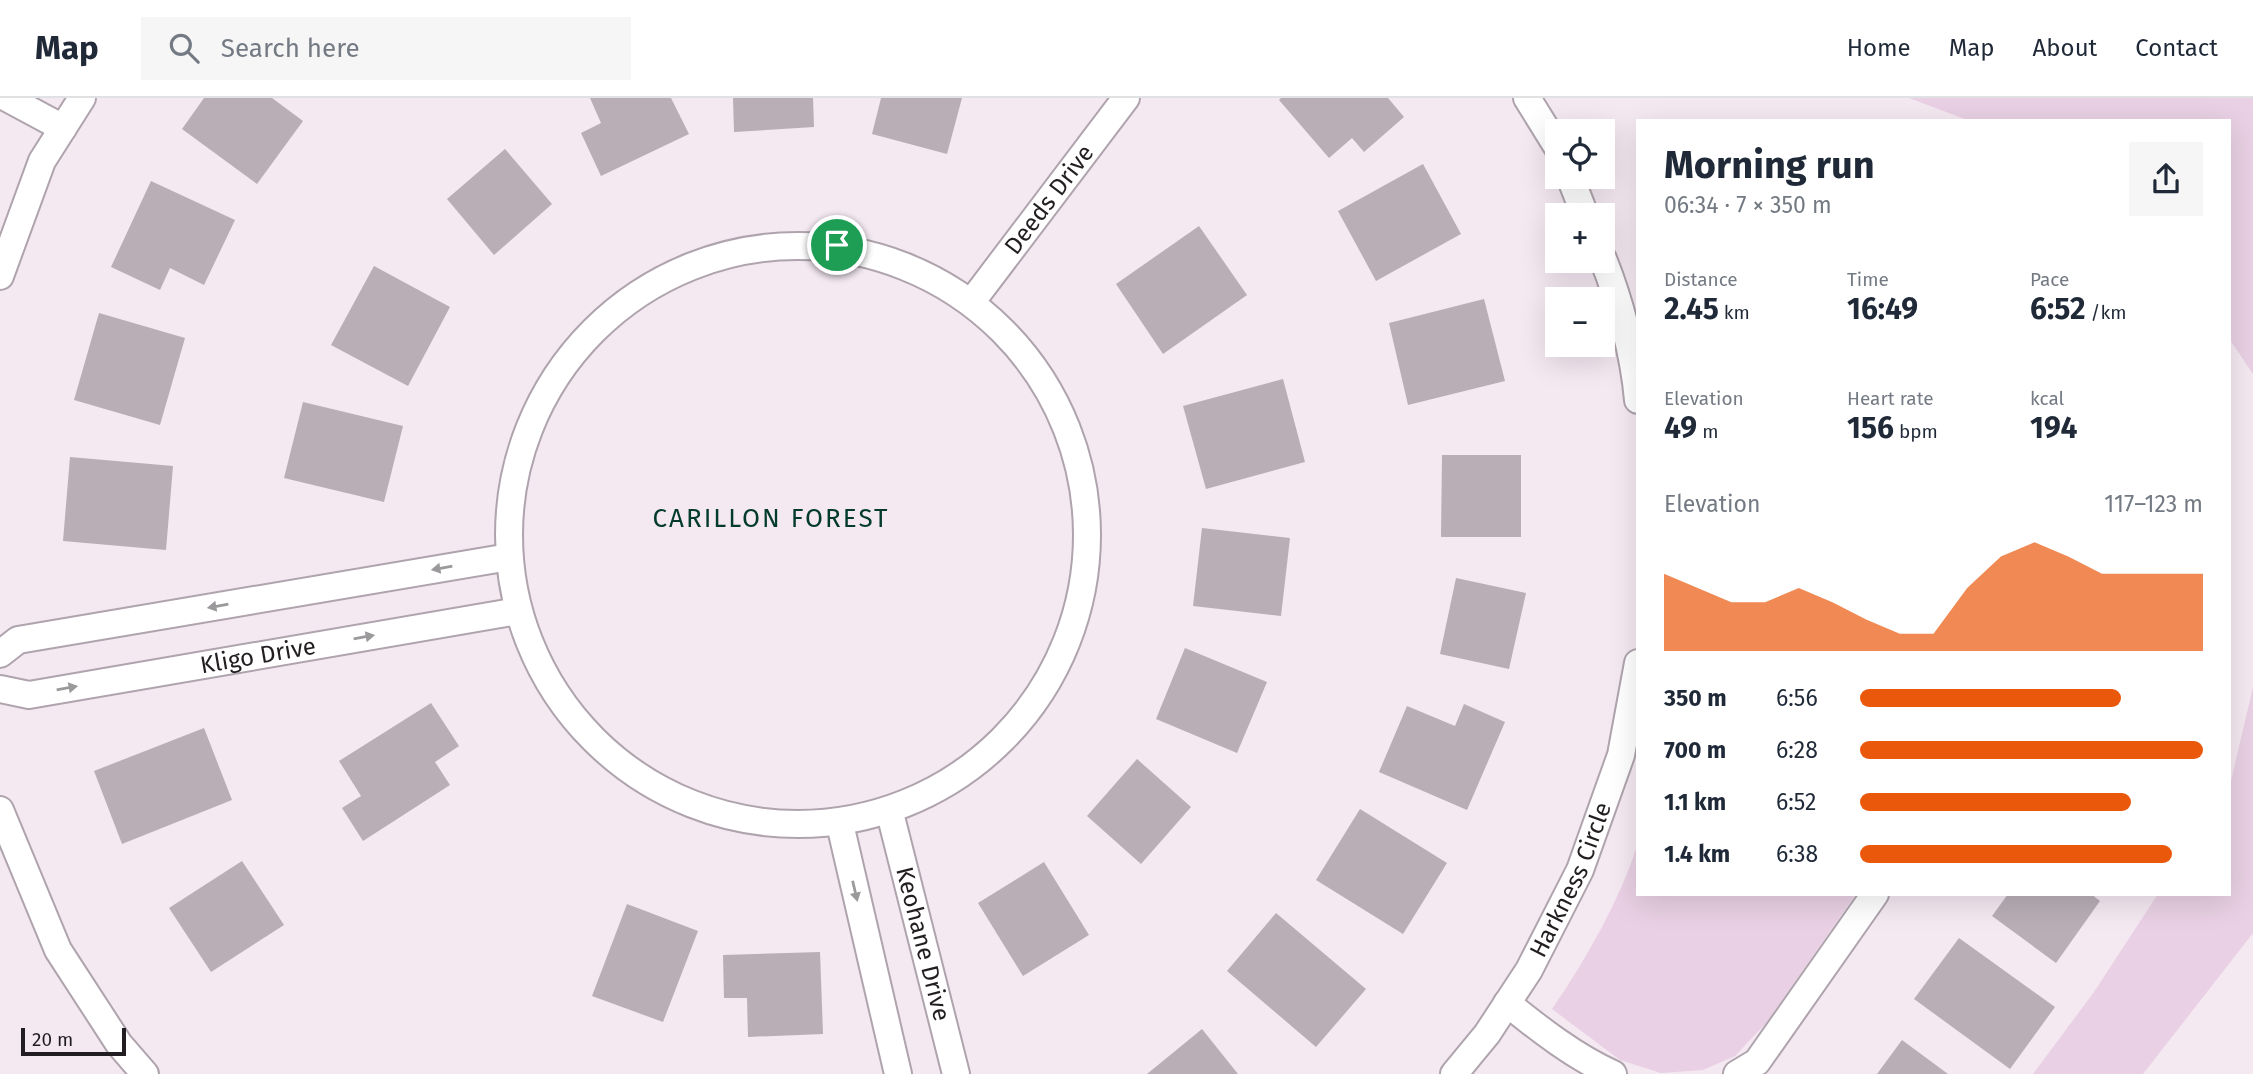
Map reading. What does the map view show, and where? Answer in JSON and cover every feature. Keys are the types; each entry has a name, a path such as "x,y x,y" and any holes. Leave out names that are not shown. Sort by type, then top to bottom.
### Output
{"street":[{"path":"7,98 63,128"},
{"path":"0,276 42,161 82,98"},
{"name":"Deeds Drive","path":"973,300 1126,98"},
{"path":"1527,98 1545,127"},
{"path":"837,245 917,266 973,300 1005,332 1056,406 1071,444 1080,483 1085,525 1083,573 1068,652 1036,707 972,771 890,813 840,824 747,823 664,794 587,736 537,663 518,611 509,557 513,485 537,410 579,345 642,290 695,263 760,246 837,245"},
{"path":"1608,273 1636,367"},
{"path":"0,654 18,640 509,557"},
{"name":"Kligo Drive","path":"0,689 29,695 518,611"},
{"name":"Harkness Circle","path":"1454,1074 1487,1034 1529,970 1580,870 1621,755 1636,674"},
{"path":"0,810 58,950 119,1044 145,1074"},
{"name":"Keohane Drive","path":"890,813 956,1074"},
{"path":"840,824 898,1074"},
{"path":"1737,1074 1757,1062 1874,896"},
{"path":"1507,1003 1546,1032 1613,1074"}],"shaded area":[{"path":"1909,98 2253,98 2253,374 2231,341 2231,119 1965,119"},
{"path":"2253,687 2253,933 2143,1074 2033,1074 2094,992 2157,896 2231,896 2231,781"},
{"path":"1636,848 1636,896 1855,896 1766,1023 1735,1056 1703,1070 1661,1073 1620,1060 1552,1009 1601,929"}],"building":[{"path":"204,98 272,98 303,121 257,184 182,129"},
{"path":"590,98 671,98 689,134 601,176 581,133 601,123"},
{"path":"733,98 813,98 814,127 734,132"},
{"path":"881,98 962,98 947,154 872,134"},
{"path":"1388,98 1404,117 1364,152 1352,138 1329,158 1279,100"},
{"path":"505,149 552,204 494,255 447,199"},
{"path":"1423,164 1461,234 1376,281 1338,211"},
{"path":"151,181 235,220 204,285 170,268 160,290 111,267"},
{"path":"1199,226 1247,295 1163,354 1116,284"},
{"path":"374,266 450,307 408,386 331,345"},
{"path":"1484,299 1505,381 1408,405 1389,323"},
{"path":"99,313 185,338 160,425 74,400"},
{"path":"1283,379 1305,462 1206,489 1183,406"},
{"path":"303,402 403,426 384,502 284,478"},
{"path":"1442,455 1521,455 1521,537 1441,537"},
{"path":"70,457 173,466 166,550 63,541"},
{"path":"1202,528 1290,538 1281,616 1193,606"},
{"path":"1456,578 1526,593 1509,669 1440,654"},
{"path":"1185,648 1267,682 1237,753 1156,719"},
{"path":"431,703 459,746 435,762 450,785 363,841 342,808 361,796 339,761"},
{"path":"1464,704 1505,722 1467,810 1379,772 1407,706 1455,726"},
{"path":"204,728 232,800 122,844 94,771"},
{"path":"1137,759 1191,807 1141,864 1087,816"},
{"path":"1360,809 1447,863 1403,934 1316,880"},
{"path":"242,861 284,925 211,972 169,908"},
{"path":"1044,862 1089,935 1023,976 978,903"},
{"path":"2007,896 2094,896 2100,901 2056,963 1992,916"},
{"path":"627,904 698,931 663,1022 592,996"},
{"path":"1276,913 1366,989 1316,1047 1227,971"},
{"path":"1959,938 2055,1007 2010,1069 1914,999"},
{"path":"820,952 823,1034 748,1037 747,998 724,998 723,955"},
{"path":"1202,1029 1238,1074 1147,1074"},
{"path":"1902,1040 1948,1074 1877,1074"}],"district":[{"name":"CARILLON FOREST","path":"771,518"}],"route":[{"path":"837,245 917,266 973,300 1005,332 1056,406 1071,444 1080,483 1085,525 1083,573 1068,652 1036,707 972,771 890,813 840,824 747,823 664,794 587,736 537,663 518,611 509,557 513,485 537,410 579,345 642,290 695,263 760,246 837,245"}]}
